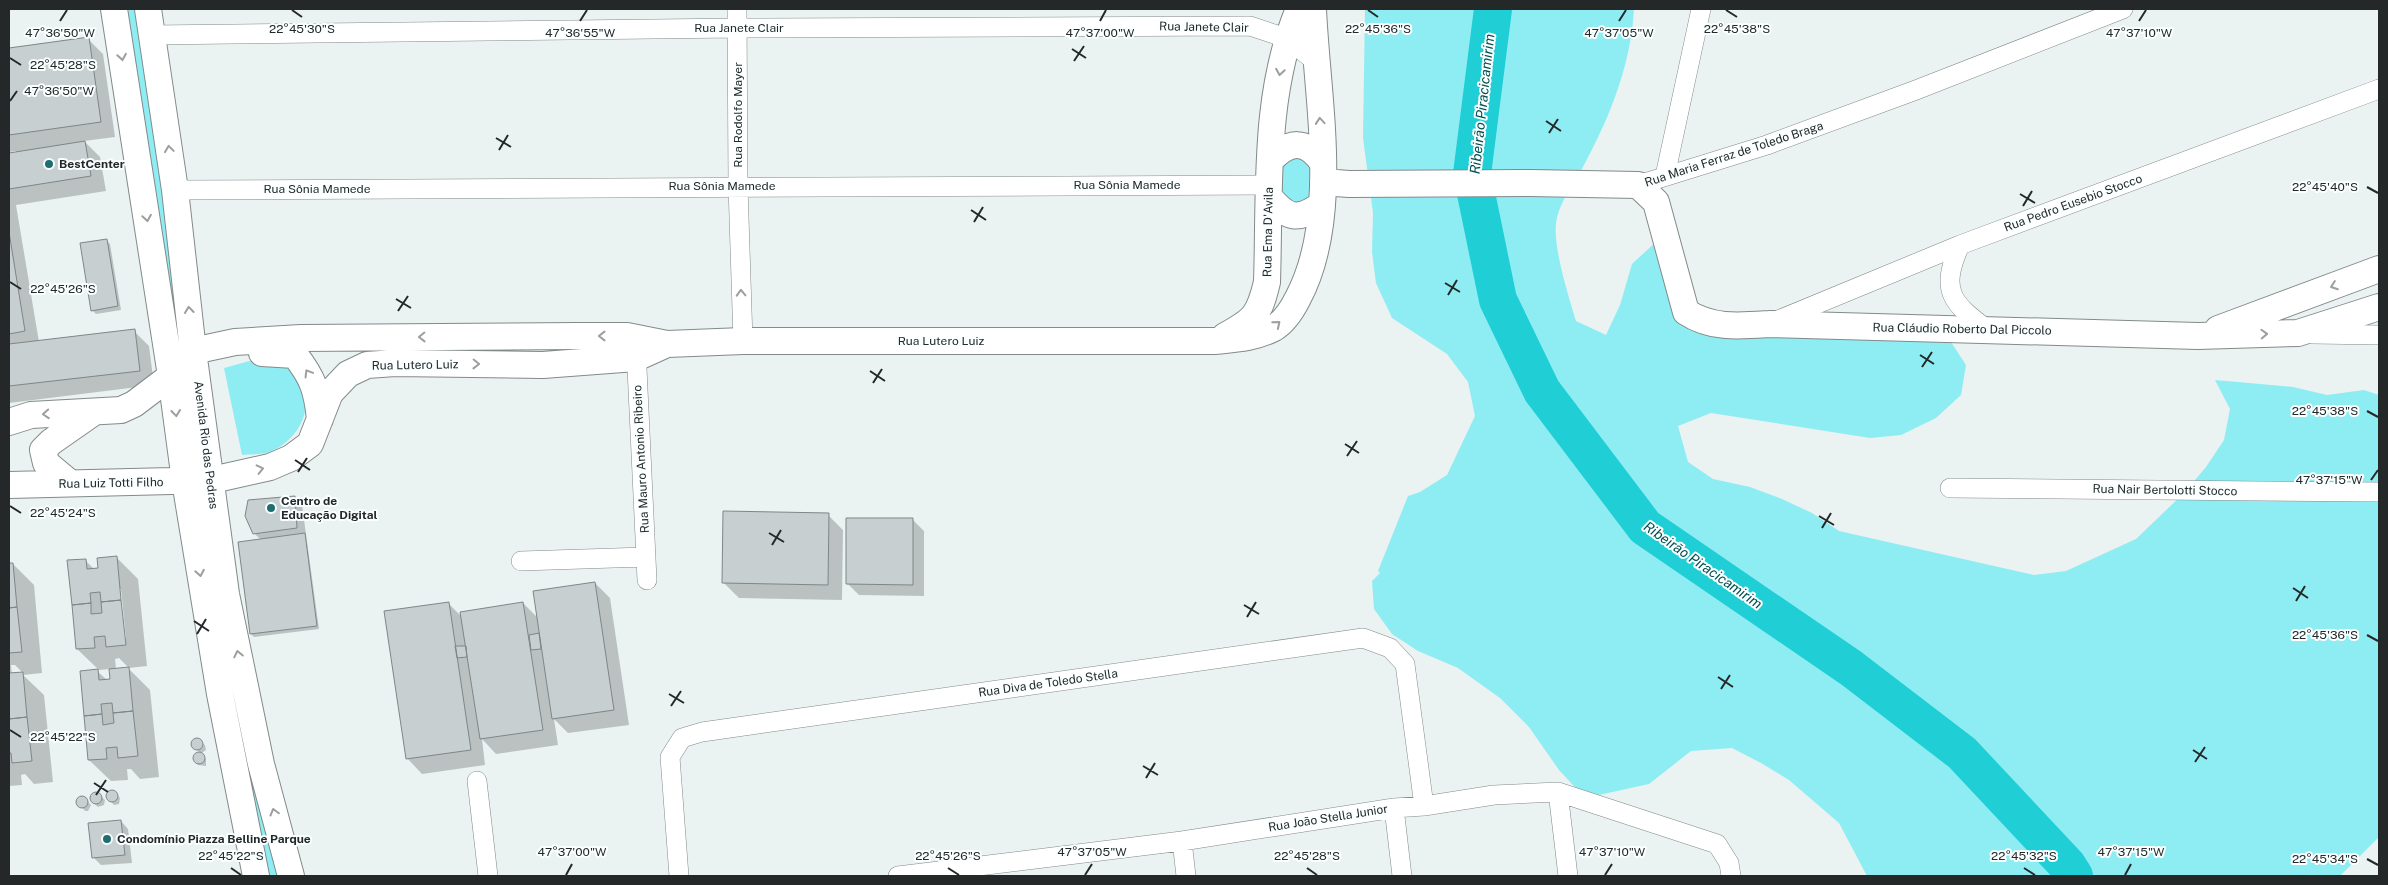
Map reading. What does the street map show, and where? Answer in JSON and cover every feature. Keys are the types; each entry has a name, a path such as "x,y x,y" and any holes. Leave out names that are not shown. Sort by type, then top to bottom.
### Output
{"street":[{"name":"Avenida Rio das Pedras","path":"114,9 171,376 184,481 220,694 256,876"},
{"name":"Avenida Rio das Pedras","path":"148,9 175,190 193,351 228,604 261,764 291,876"},
{"name":"Rua Rodolfo Mayer","path":"737,9 738,186 742,342"},
{"name":"Rua Ema D'Avila","path":"1215,341 1249,322 1262,305 1267,282 1272,118 1286,38 1299,9"},
{"path":"1215,341 1251,338 1276,327 1293,308 1310,277 1317,247 1322,183 1312,9"},
{"path":"1665,176 1701,9"},
{"name":"Rua Maria Ferraz de Toledo Braga","path":"1322,183 1638,185 1776,141 2123,9"},
{"name":"Rua Janete Clair","path":"152,35 737,28 1250,26 1286,38 1315,61"},
{"name":"Rua Pedro Eusebio Stocco","path":"1770,324 1960,245 2379,89"},
{"path":"1297,145 1314,151 1322,183 1307,214 1294,216 1280,210 1269,181 1281,148 1297,145"},
{"name":"Rua Sônia Mamede","path":"175,190 1269,181"},
{"name":"Rua Cláudio Roberto Dal Piccolo","path":"1638,185 1656,202 1686,312 1700,321 1732,327 1770,324 2198,336 2298,333 2379,335"},
{"path":"1960,245 1952,263 1950,290 1960,308 1989,331"},
{"path":"2198,336 2379,269"},
{"path":"2298,333 2379,307"},
{"name":"Rua Lutero Luiz","path":"193,351 235,342 301,338 636,347"},
{"name":"Rua Lutero Luiz","path":"212,480 270,467 291,458 310,444 330,393 348,374 367,365 395,363 543,366 636,347 668,344 742,342 1215,341"},
{"path":"235,342 255,353 295,355 310,375 318,398 320,419"},
{"name":"Rua Mauro Antonio Ribeiro","path":"636,347 647,580"},
{"path":"9,422 31,415 121,410 134,404 171,376 193,351"},
{"path":"70,483 46,463 43,450 51,442 95,411"},
{"name":"Rua Luiz Totti Filho","path":"9,484 212,480"},
{"name":"Rua Nair Bertolotti Stocco","path":"1950,488 2379,492"},
{"path":"521,562 645,556"},
{"name":"Rua Diva de Toledo Stella","path":"679,876 670,757 682,738 712,731 1363,638 1390,648 1405,664 1424,806"},
{"path":"477,781 488,876"},
{"path":"1558,792 1568,876"},
{"name":"Rua João Stella Junior","path":"898,876 1182,841 1394,808 1424,806 1494,795 1558,792 1716,844 1729,862 1731,876"},
{"path":"1394,808 1402,876"},
{"path":"1182,841 1186,876"}],"shaded area":[{"path":"128,9 136,9 181,326 174,327"},
{"path":"1365,9 1634,9 1629,49 1618,88 1594,145 1560,208 1556,224 1559,259 1576,321 1606,335 1620,305 1632,264 1657,241 1689,297 1712,321 1949,339 1966,365 1961,395 1936,418 1901,435 1870,438 1711,413 1678,426 1688,462 1713,479 1750,487 1782,499 1812,513 1839,531 2034,575 2066,571 2136,539 2185,492 2206,467 2224,440 2230,409 2215,380 2293,387 2327,395 2364,390 2379,395 2379,837 2340,876 1867,876 1839,823 1789,780 1732,748 1691,751 1649,784 1585,798 1559,770 1529,727 1500,698 1458,668 1418,651 1392,634 1374,609 1372,581 1380,573 1378,571 1408,496 1420,492 1447,475 1475,416 1468,382 1447,354 1392,318 1376,283 1372,252 1373,213 1363,138"},
{"path":"1292,153 1312,164 1310,197 1302,204 1294,205 1283,195 1279,182 1282,166"},
{"path":"264,357 280,362 294,373 302,384 306,396 306,409 302,422 285,443 269,452 242,455 224,368"},
{"path":"254,770 282,876 265,876 247,772"}],"building":[{"path":"89,37 101,122 9,135 9,48"},
{"name":"BestCenter","path":"85,141 91,176 9,189 9,153"},
{"path":"9,232 25,331 9,334"},
{"path":"107,239 118,306 91,311 80,243"},
{"path":"135,329 140,371 9,386 9,344"},
{"name":"Centro de Educação Digital","path":"295,496 297,528 253,534 245,516 248,500"},
{"path":"723,511 829,513 828,585 722,583"},
{"path":"846,518 913,518 913,585 846,584"},
{"path":"305,533 317,626 250,634 238,542"},
{"path":"117,556 121,600 101,602 100,592 90,593 91,603 72,605 67,560 86,559 87,569 98,568 97,558"},
{"path":"9,563 13,563 17,607 9,608"},
{"path":"595,582 614,710 552,719 533,591"},
{"path":"121,600 126,645 106,647 105,636 94,637 95,648 76,649 72,605 91,603 91,614 102,613 101,602"},
{"path":"449,602 471,750 406,759 384,611"},
{"path":"523,602 543,730 480,739 460,612"},
{"path":"17,607 22,652 9,653 9,608"},
{"path":"539,633 541,649 531,650 529,635"},
{"path":"455,646 466,646 467,657 457,658"},
{"path":"129,667 133,711 113,713 112,703 101,704 102,714 84,716 80,671 98,669 99,680 110,679 109,669"},
{"path":"23,672 27,717 9,719 9,673"},
{"path":"133,711 138,756 118,758 117,747 106,748 107,759 88,760 84,716 102,714 103,725 114,723 113,713"},
{"path":"27,717 32,761 12,763 11,753 9,753 9,719"},
{"path":"195,738 199,738 203,744 199,750 195,750 191,746 191,742"},
{"path":"197,752 201,752 205,758 201,764 197,764 193,760 193,756"},
{"path":"110,790 114,790 118,796 114,802 110,802 106,798 106,794"},
{"path":"94,792 98,792 102,798 98,804 94,804 90,800 90,796"},
{"path":"80,796 84,796 88,802 84,808 80,808 76,804 76,800"},
{"name":"Condomínio Piazza Belline Parque","path":"121,820 125,855 92,858 88,823"}],"waterway":[{"name":"Ribeirão Piracicamirim","path":"1493,9 1472,174 1498,300 1542,391 1645,527 1851,668 1962,753 2067,865 2074,876"}],"place":[{"name":"BestCenter","path":"49,164"},
{"name":"Centro de Educação Digital","path":"271,508"},
{"name":"Condomínio Piazza Belline Parque","path":"107,839"}]}
